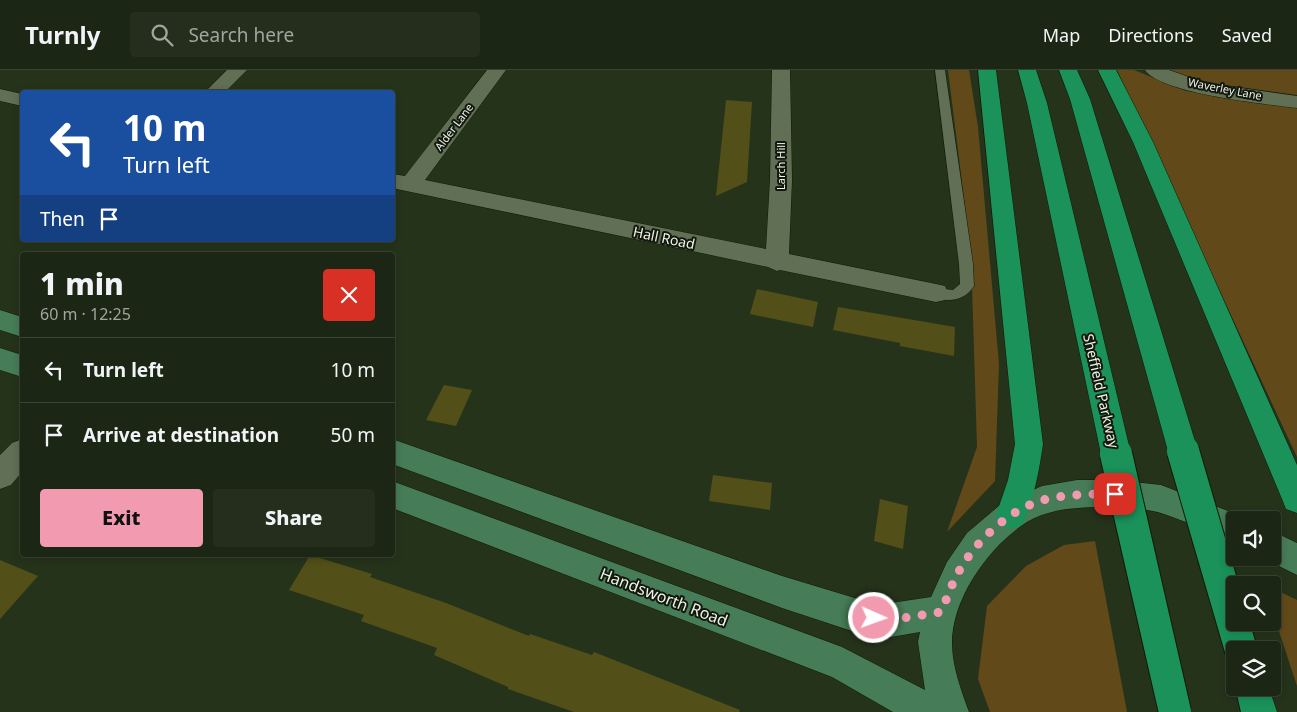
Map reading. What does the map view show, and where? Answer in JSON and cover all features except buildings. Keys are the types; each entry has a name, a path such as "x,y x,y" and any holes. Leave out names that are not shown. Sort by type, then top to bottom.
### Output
{"highway":[{"path":"987,70 1029,444 1023,480 1011,515"},
{"name":"Sheffield Parkway","path":"1026,70 1037,103 1175,712"},
{"path":"1068,70 1080,99 1238,641"},
{"path":"1107,70 1143,142 1297,499"},
{"path":"1254,696 1259,712"}],"main road":[{"path":"0,320 20,326"},
{"path":"0,359 20,365"},
{"path":"395,452 782,592 858,616 891,620 941,612"},
{"path":"950,712 941,685 935,642 941,612 958,573 978,544 1011,515 1042,500 1077,494 1115,494 1161,499 1226,524"},
{"name":"Handsworth Road","path":"395,495 842,664 929,712"},
{"path":"1281,551 1297,560"}],"street":[{"path":"216,90 238,70"},
{"name":"Alder Lane","path":"401,183 497,70"},
{"name":"Larch Hill","path":"777,262 782,180 781,70"},
{"name":"Waverley Lane","path":"1154,70 1171,78 1222,91 1297,102"},
{"path":"0,95 20,100"},
{"name":"Hall Road","path":"401,183 936,294"},
{"path":"0,476 20,454"}],"lane":[{"path":"936,294 956,295 967,286 966,264 940,70"}],"shaded area":[{"path":"948,70 969,70 978,127 999,364 995,481 947,532 977,447 971,254"},
{"path":"1117,70 1134,70 1186,91 1297,107 1297,457"},
{"path":"1164,70 1297,70 1297,95 1218,84 1168,73"},
{"path":"1095,541 1127,712 990,712 978,679 987,606 1026,566 1064,545"},
{"path":"1281,592 1297,600 1297,686 1279,631 1281,631"}],"route":[{"path":"874,618 891,620 941,612 958,573 978,544 1011,515 1042,500 1077,494 1115,494"}]}
